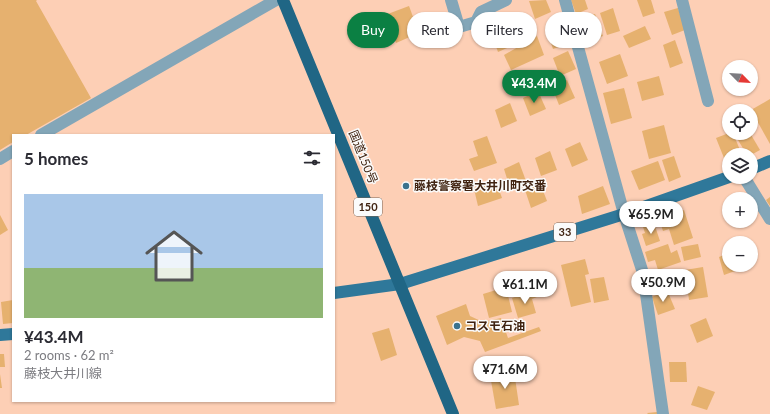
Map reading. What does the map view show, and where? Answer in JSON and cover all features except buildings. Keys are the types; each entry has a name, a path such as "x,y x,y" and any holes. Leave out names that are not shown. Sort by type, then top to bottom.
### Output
{"highway":[{"name":"国道150号","path":"282,0 453,414"}],"main road":[{"path":"758,166 770,161"},
{"name":"33","path":"400,284 624,214 722,179"},
{"path":"335,293 400,284"},
{"path":"0,335 12,334"}],"street":[{"path":"43,134 282,0"},
{"path":"450,0 459,27 476,22 481,12 506,0"},
{"path":"565,0 624,214 643,274 663,414"},
{"path":"682,0 708,101"},
{"path":"0,159 12,152"},
{"path":"748,184 770,219"}],"place":[{"name":"藤枝警察署大井川町交番","path":"406,186"},
{"name":"コスモ石油","path":"457,326"}]}
